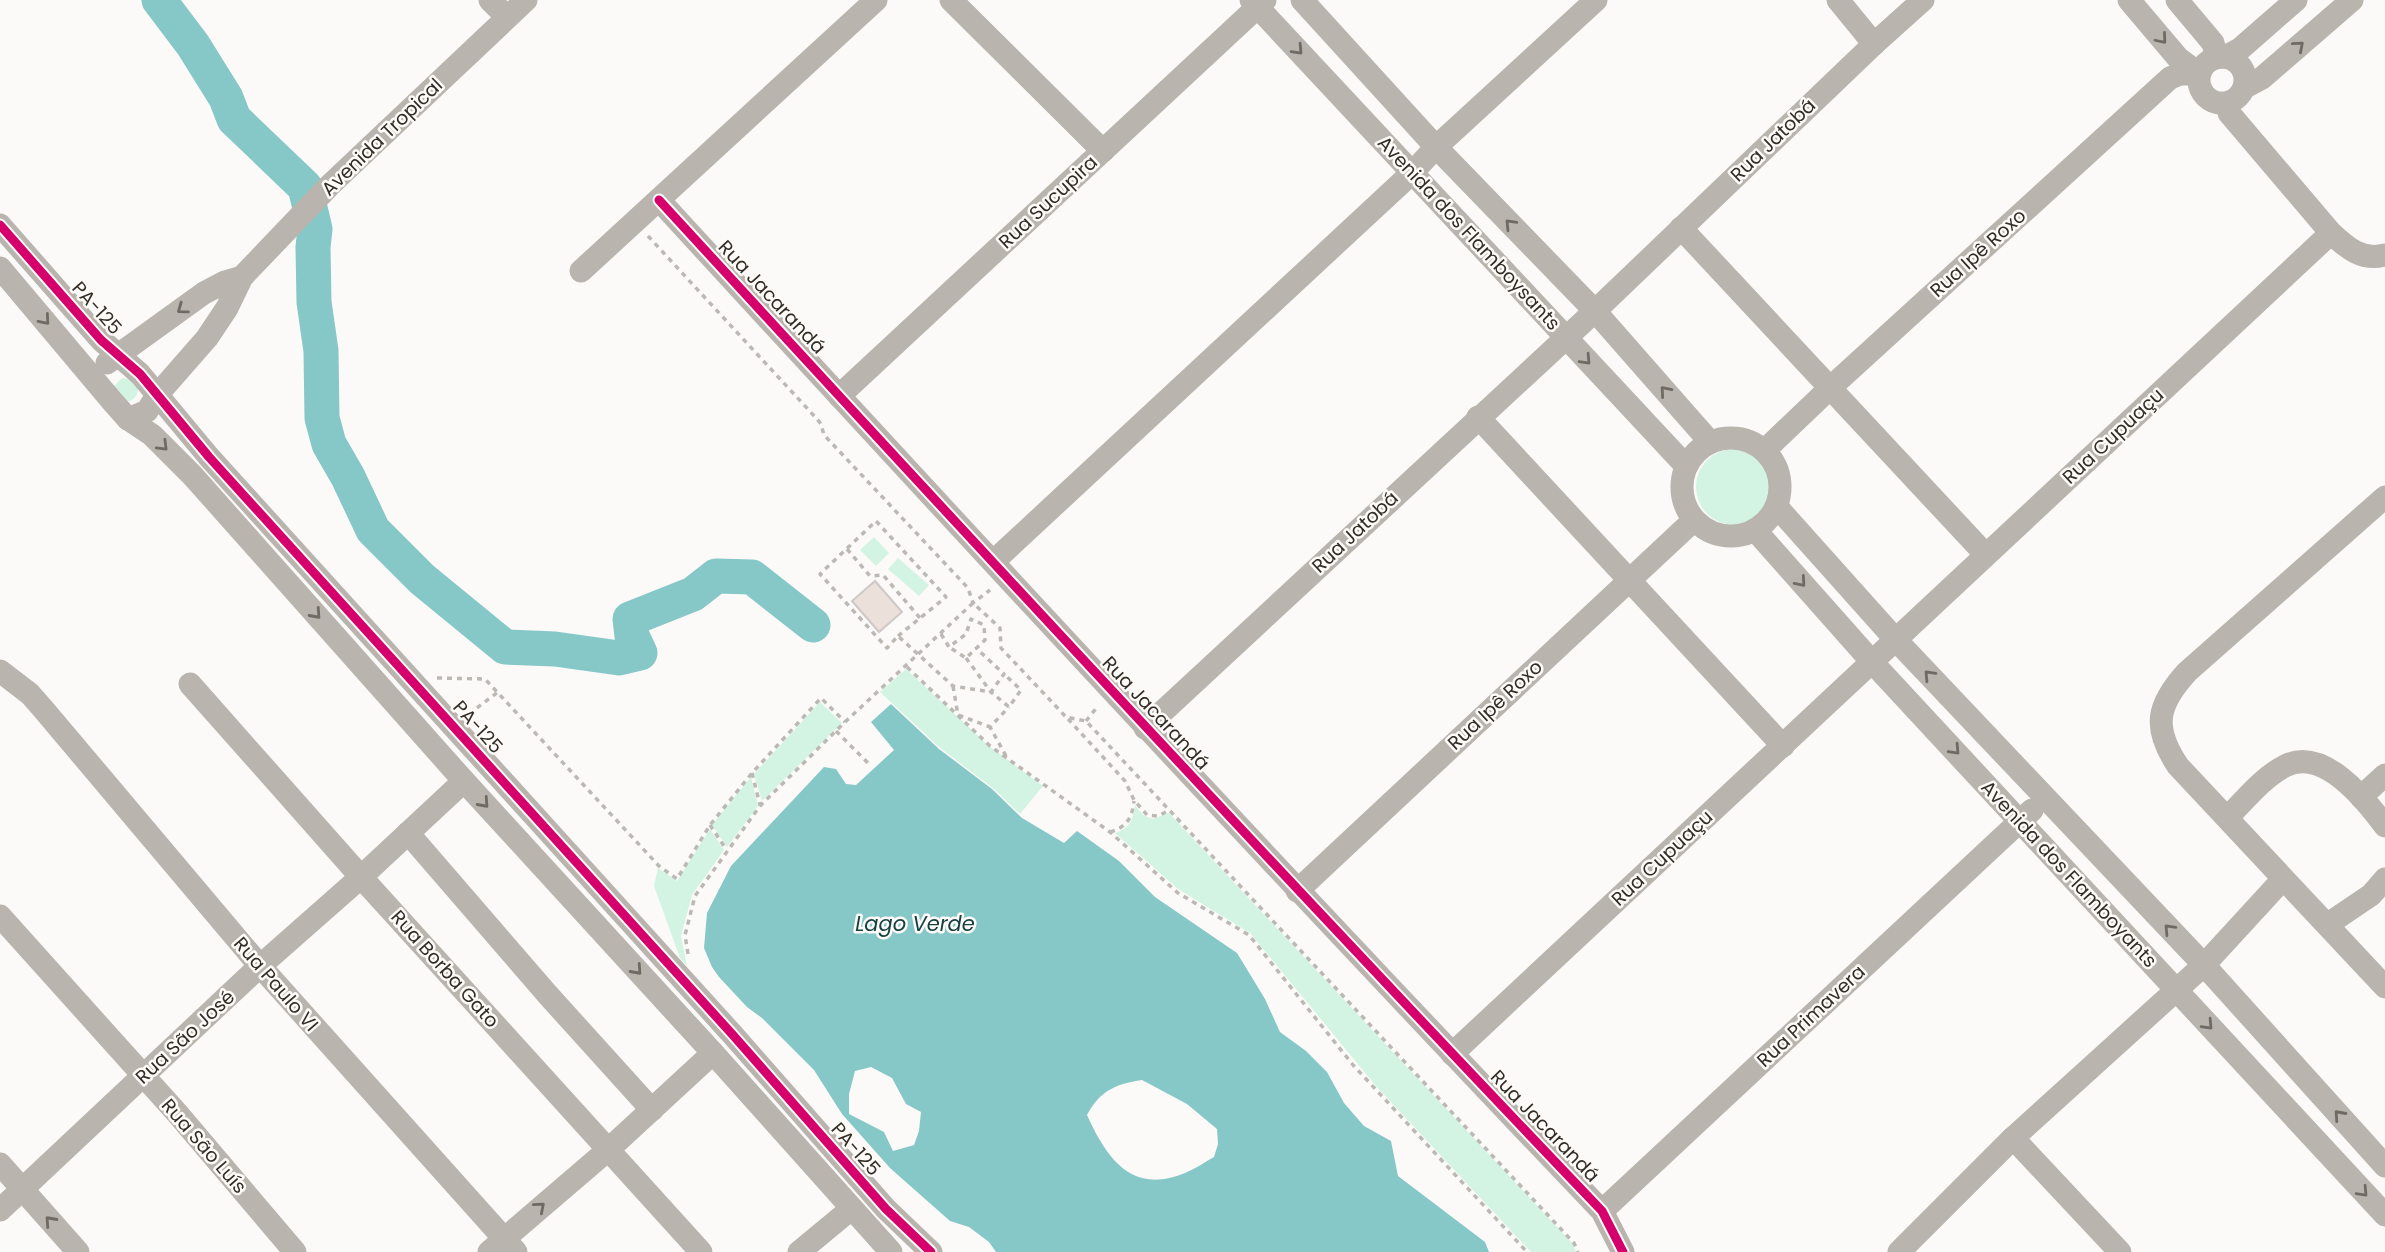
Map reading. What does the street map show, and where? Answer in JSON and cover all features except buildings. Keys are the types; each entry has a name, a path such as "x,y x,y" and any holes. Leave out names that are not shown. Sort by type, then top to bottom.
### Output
{"street":[{"path":"490,0 507,17"},
{"name":"Avenida Tropical","path":"242,277 329,186 526,0"},
{"path":"581,271 876,0"},
{"path":"951,0 1103,151"},
{"name":"Avenida dos Flamboysants","path":"1302,0 1436,146 1595,311 1710,442"},
{"path":"994,561 1413,172 1436,146 1596,0"},
{"path":"1838,0 1874,44"},
{"name":"Rua Jatobá","path":"1144,727 1595,311 1923,0"},
{"path":"2129,0 2178,58 2199,74"},
{"path":"2177,0 2213,43 2221,57 2232,60 2244,71 2245,87"},
{"path":"2297,0 2240,49 2203,66 2199,74 2200,90 2205,96 2219,104 2235,100 2245,87 2262,78 2352,0"},
{"name":"Rua Sucupira","path":"839,396 1103,151 1258,2"},
{"name":"Avenida dos Flamboysants","path":"1258,2 1686,466"},
{"name":"Rua Ipê Roxo","path":"1765,450 2170,78 2179,74 2199,74"},
{"path":"2227,103 2229,113 2331,233 2349,249 2372,258 2385,256"},
{"name":"Rua Jacarandá","path":"659,200 1144,727 1602,1211 1623,1252"},
{"name":"PA-125","path":"0,225 101,340 140,374 209,457 732,1034 886,1209 931,1252"},
{"path":"1681,228 1985,554"},
{"name":"Rua Cupuaçu","path":"1452,1054 2331,233"},
{"path":"0,268 128,419 152,435 192,475 464,781 891,1252"},
{"path":"96,383 105,364 113,357 119,356 204,293 242,277"},
{"path":"128,419 147,411 158,394 207,338 227,308 242,277"},
{"path":"1478,417 1783,746"},
{"path":"1729,437 1748,440 1765,450 1775,463 1781,492 1769,521 1756,531 1740,536 1723,536 1707,531 1694,520 1684,503 1681,485 1686,466 1696,452 1710,442 1729,437"},
{"path":"2385,498 2187,672 2166,697 2161,724 2168,751 2178,766 2283,879 2328,923 2385,987"},
{"name":"Avenida dos Flamboyants","path":"1777,507 1896,640 2204,965 2385,1166"},
{"name":"Rua Ipê Roxo","path":"1297,891 1694,520"},
{"name":"Avenida dos Flamboyants","path":"1756,531 1873,663 2385,1215"},
{"name":"Rua Paulo VI","path":"0,671 37,702 503,1248"},
{"name":"Rua Borba Gato","path":"190,684 701,1252"},
{"path":"2228,817 2284,766 2310,761 2327,767 2361,797 2385,826"},
{"path":"2361,797 2385,775"},
{"name":"Rua São José","path":"0,1210 260,966 464,781"},
{"name":"Rua Primavera","path":"1602,1211 2046,798"},
{"path":"408,833 652,1110"},
{"path":"1899,1252 2013,1138 2204,965 2283,879"},
{"path":"2328,923 2371,895 2385,879"},
{"name":"Rua São Luís","path":"0,916 295,1252"},
{"path":"503,1248 713,1053"},
{"path":"2013,1138 2120,1252"},
{"path":"0,1164 78,1252"},
{"path":"799,1252 851,1209"}],"path":[{"path":"635,222 821,424 824,435 968,587 973,603 1000,628 1000,648 1125,781 1134,800 1147,815 1158,816 1170,810"},
{"path":"876,521 946,597 887,648 820,574 846,549 876,521"},
{"path":"846,549 870,576 883,575 920,618"},
{"path":"685,935 695,896 726,849 760,806 845,722 973,603"},
{"path":"949,647 966,634 971,619 984,625 985,640 966,658"},
{"path":"941,634 949,647 966,658 991,692 1009,707"},
{"path":"898,636 953,686 991,692"},
{"path":"976,648 1021,690 989,727"},
{"path":"907,667 990,746 1110,832 1178,893 1248,935 1353,1065 1527,1252"},
{"path":"991,692 1004,674"},
{"path":"435,678 485,679 659,866 677,879 710,825 821,698 845,722"},
{"path":"953,686 958,715"},
{"path":"958,715 989,727 1006,757"},
{"path":"1066,717 1086,721 1574,1243 1578,1252"},
{"path":"836,731 868,763"},
{"path":"752,774 760,806"},
{"path":"1110,832 1124,827 1134,800"},
{"path":"710,825 726,849"}],"green space":[{"path":"122,378 132,379 138,387 136,397 127,402 114,386"},
{"path":"1734,449 1749,452 1761,460 1769,472 1772,487 1769,502 1761,514 1749,522 1734,525 1719,522 1707,514 1699,502 1696,487 1699,472 1707,460 1719,452"},
{"path":"874,537 889,553 876,566 860,550"},
{"path":"898,558 929,585 919,596 888,569"},
{"path":"906,669 989,746 1043,786 1020,814 994,789 939,747 880,692"},
{"path":"820,702 842,723 762,801 754,774"},
{"path":"751,777 758,806 727,847 712,825"},
{"path":"1135,805 1143,815 1153,819 1169,813 1573,1244 1576,1252 1531,1252 1375,1085 1250,933 1178,889 1115,833 1130,823"},
{"path":"710,829 724,850 692,895 681,936 687,966 680,958 654,886 658,868 677,881"}],"water":[{"name":"Lago Verde","path":"891,704 939,749 992,789 1022,818 1064,843 1077,831 1119,861 1155,897 1237,953 1265,999 1280,1032 1306,1051 1327,1072 1344,1103 1364,1126 1391,1141 1398,1176 1485,1242 1489,1252 996,1252 989,1242 969,1227 950,1221 890,1168 842,1114 814,1070 719,977 704,948 707,913 731,866 824,767 836,769 846,784 856,785 894,750 871,722","holes":["871,1067 892,1078 906,1104 921,1112 914,1145 893,1151 884,1132 849,1114 849,1094 855,1071","1142,1080 1187,1104 1217,1129 1218,1144 1214,1157 1185,1173 1166,1179 1136,1176 1113,1158 1103,1146 1087,1115 1097,1100 1109,1090"]}],"waterway":[{"path":"159,0 193,45 226,98 234,119 305,187 315,229 314,302 321,351 322,418 329,444 373,530 422,579 505,647 555,649 619,658 640,653 632,636 630,619 693,594 716,576 752,577 813,625"}],"cycle path":[{"path":"659,200 1128,708 1602,1211 1623,1252"},
{"path":"0,225 101,340 140,374 209,457 732,1034 886,1209 931,1252"}]}
